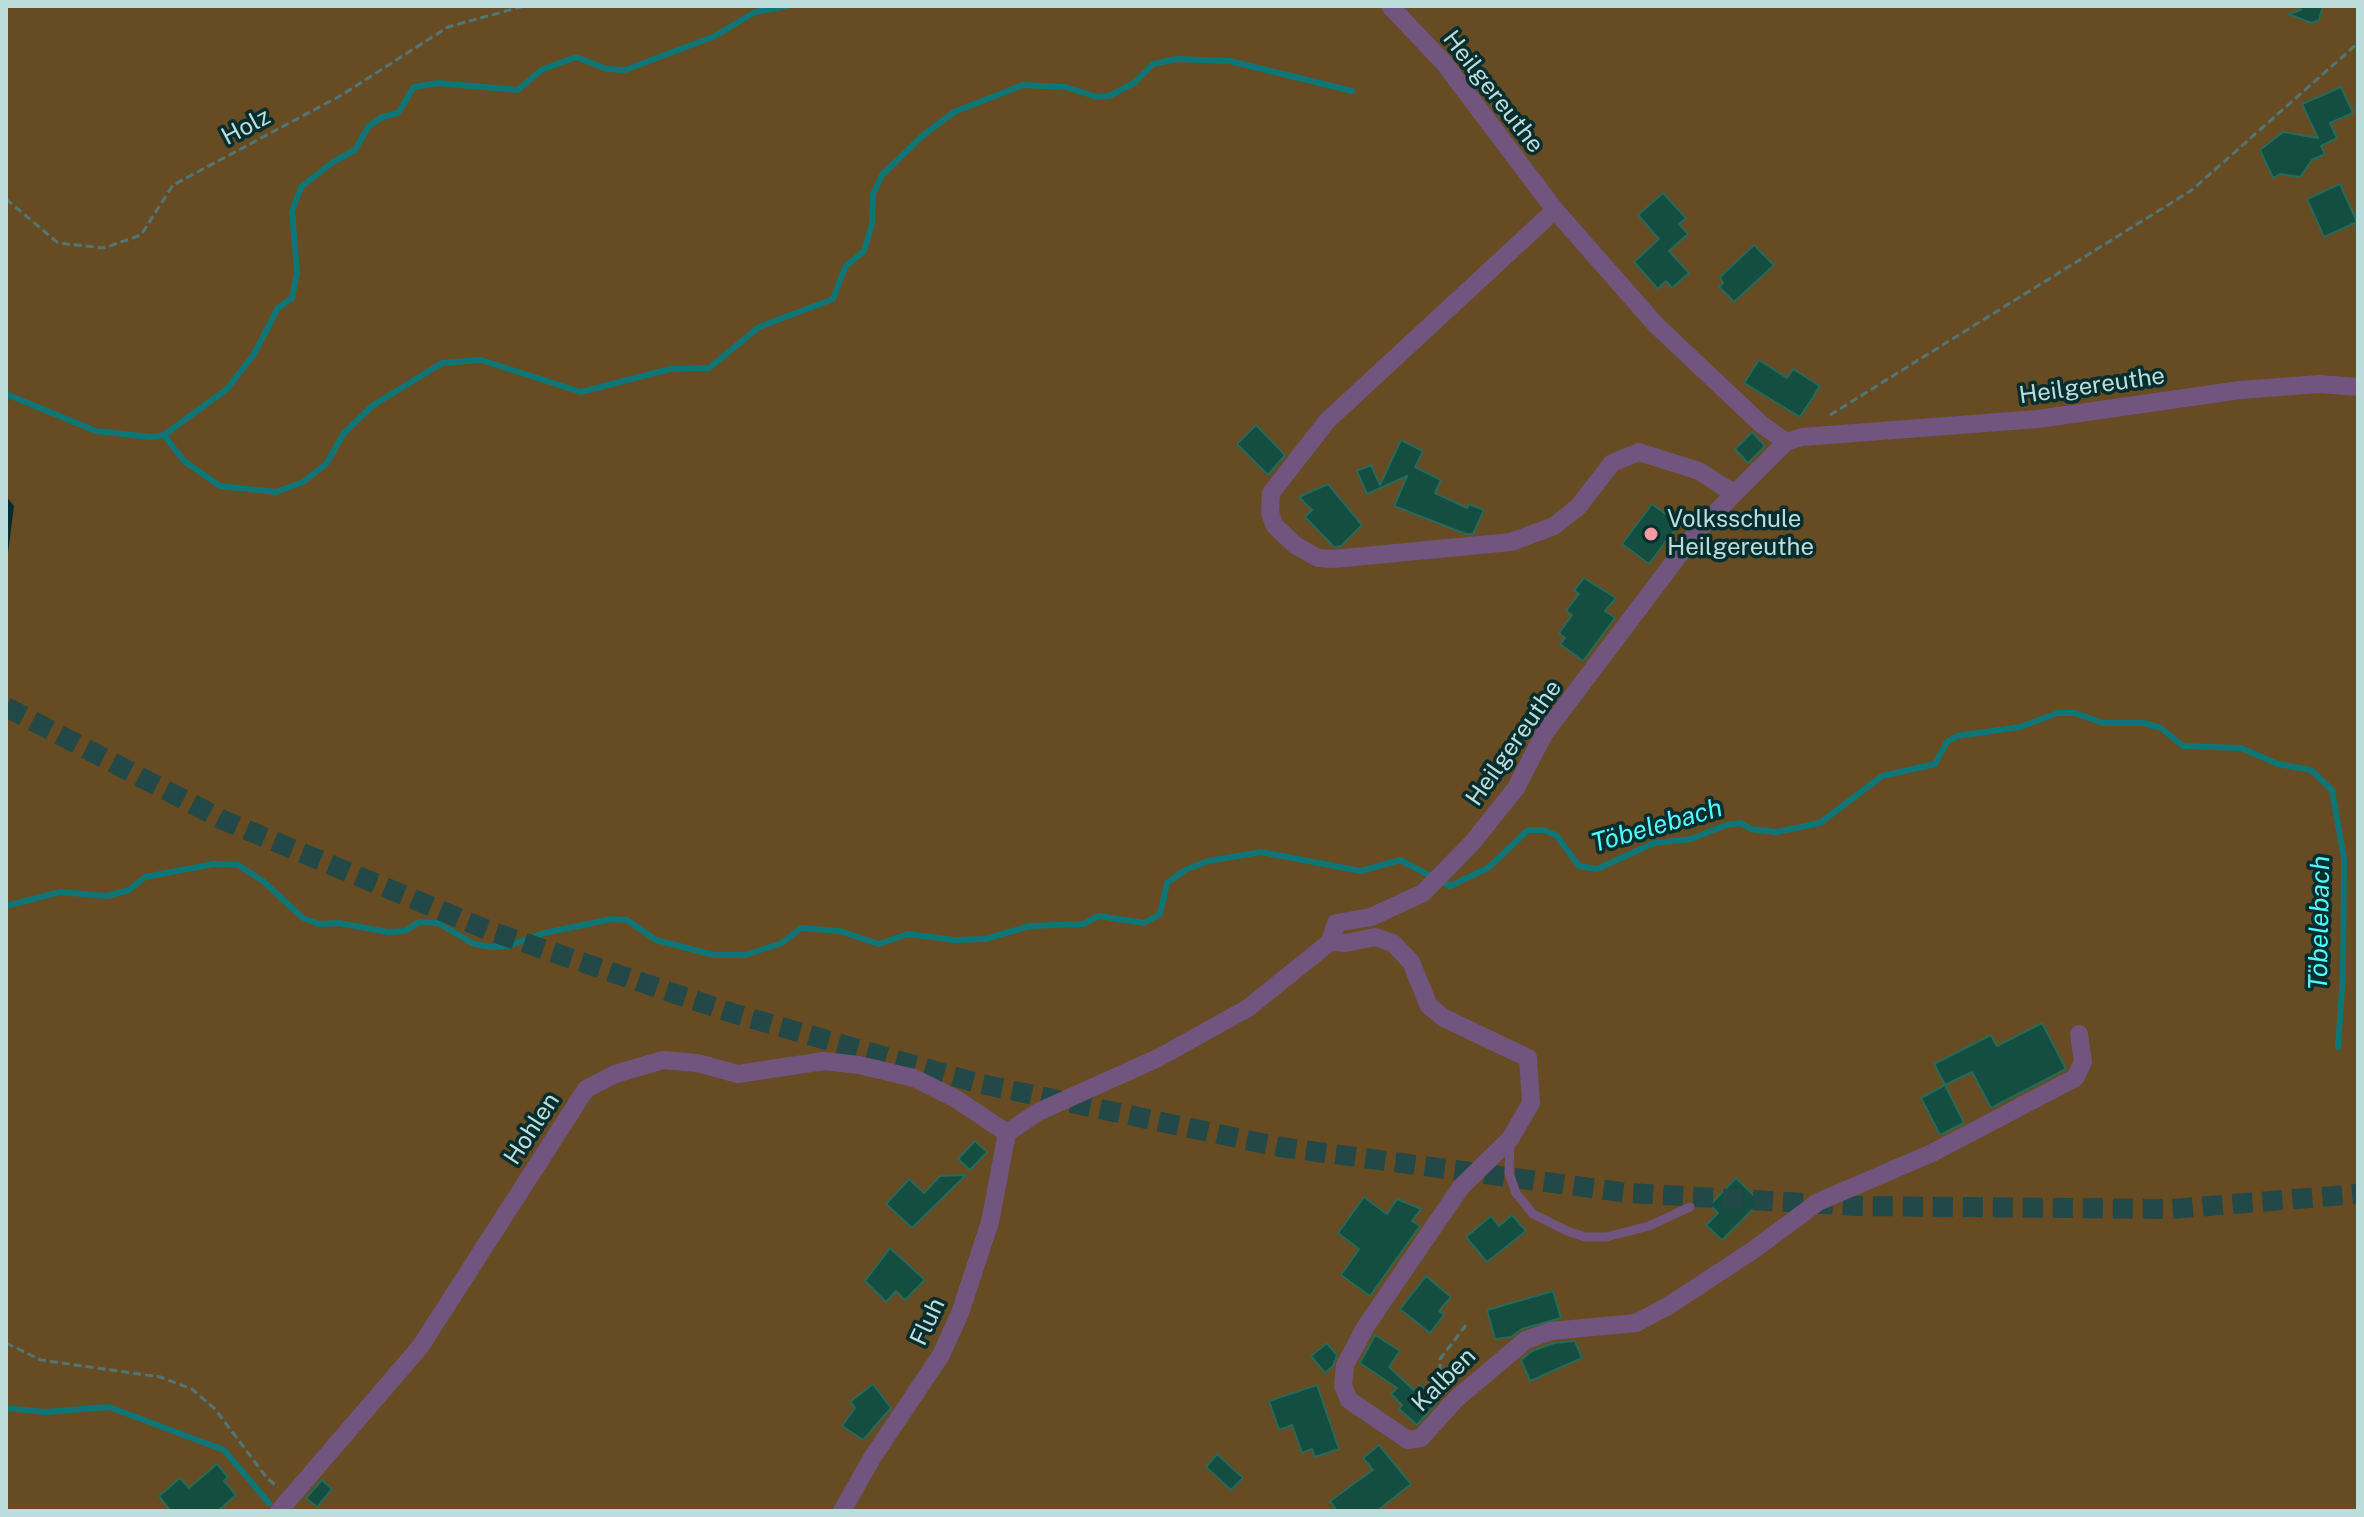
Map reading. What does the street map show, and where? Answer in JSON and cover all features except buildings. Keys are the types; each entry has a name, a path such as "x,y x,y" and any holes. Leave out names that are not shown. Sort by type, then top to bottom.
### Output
{"street":[{"name":"Heilgereuthe","path":"1390,6 1444,63 1555,210 1656,325 1761,424 1786,442"},
{"path":"1555,210 1327,421 1271,493 1270,513 1275,526 1295,545 1318,558 1511,542 1554,526 1578,507 1612,463 1639,452 1699,471 1732,492"},
{"name":"Heilgereuthe","path":"1007,1133 1038,1112 1158,1058 1248,1008 1330,942 1336,923 1371,917 1423,893 1516,788 1544,734 1698,530 1732,492 1786,442 1802,437 2038,419 2240,390 2319,384 2358,387"},
{"name":"Kalben","path":"1330,942 1346,943 1375,937 1393,943 1411,962 1429,1006 1444,1018 1528,1058 1531,1103 1510,1139 1461,1187 1366,1326 1345,1365 1343,1386 1349,1400 1408,1440 1421,1438 1456,1399 1526,1340 1551,1331 1636,1323 1668,1306 1752,1251 1818,1202 1932,1153 2075,1078 2083,1062 2079,1034"},
{"name":"Hohlen","path":"285,1504 420,1347 586,1089 615,1074 663,1060 738,1074 824,1061 859,1065 914,1078 956,1099 1007,1133"},
{"name":"Fluh","path":"842,1511 872,1458 941,1355 960,1313 990,1222 1007,1133"}],"lane":[{"path":"1510,1139 1509,1173 1516,1193 1533,1214 1567,1231 1585,1237 1606,1237 1649,1226 1690,1207"}],"path":[{"name":"Holz","path":"6,199 58,243 104,248 141,235 173,185 340,96 448,27 524,6"},
{"path":"1827,417 2192,190 2358,43"},
{"path":"1456,1399 1440,1374 1440,1359 1466,1325"},
{"path":"6,1343 41,1360 160,1377 192,1389 215,1409 285,1504"}],"shaded area":[{"path":"6,6 2358,6 2358,1511 6,1511 6,569 14,506 6,496"}],"waterway":[{"path":"164,435 227,389 254,354 278,308 292,298 297,273 292,211 301,187 333,162 355,150 368,127 382,117 398,113 414,87 438,83 518,90 541,70 576,57 607,69 625,70 715,36 755,12 787,6"},
{"path":"6,394 96,431 151,437 164,435 184,461 220,486 276,492 303,482 326,464 344,433 372,406 442,363 481,360 581,392 670,369 709,368 759,327 833,299 845,267 864,251 872,224 873,194 882,175 921,137 954,112 1023,85 1066,87 1097,97 1109,96 1134,83 1153,64 1176,59 1230,61 1352,91"},
{"name":"Töbelebach","path":"6,906 60,892 107,896 129,890 145,877 214,864 238,865 263,881 303,918 319,924 339,923 388,932 405,931 419,922 438,923 474,944 491,947 508,946 544,933 612,919 627,920 656,940 714,955 745,955 782,943 801,928 840,931 879,944 908,934 954,940 985,939 1030,926 1083,924 1099,916 1144,923 1160,914 1167,883 1185,870 1208,861 1261,852 1361,871 1400,860 1450,886 1488,868 1528,830 1544,830 1557,836 1579,866 1597,869 1654,843 1691,839 1726,825 1741,823 1751,829 1776,832 1820,823 1882,776 1935,764 1947,742 1957,736 2020,727 2058,713 2075,713 2103,723 2144,723 2161,728 2183,746 2241,748 2278,764 2311,770 2332,790 2344,859 2343,973 2338,1047"},
{"path":"6,1408 45,1412 109,1407 224,1450 269,1503"}],"tunnel":[{"path":"6,707 223,820 490,931 732,1013 977,1083 1280,1147 1629,1193 1857,1206 2171,1209 2358,1194"}],"place":[{"name":"Volksschule Heilgereuthe","path":"1651,534"}]}
